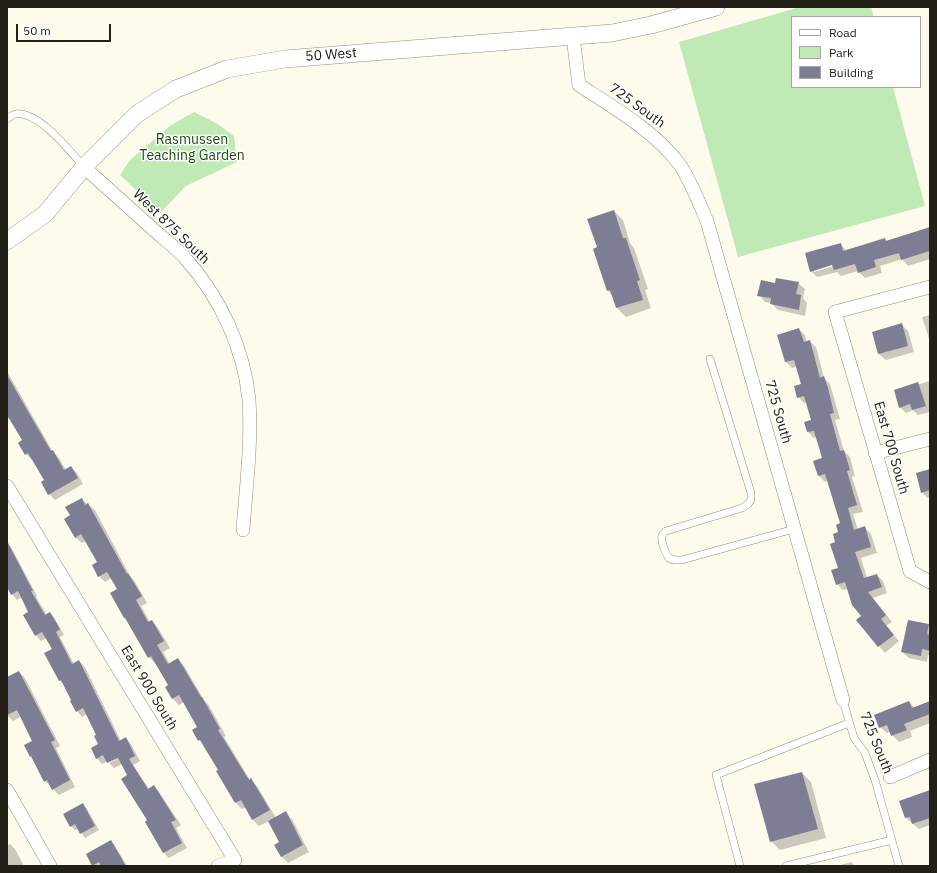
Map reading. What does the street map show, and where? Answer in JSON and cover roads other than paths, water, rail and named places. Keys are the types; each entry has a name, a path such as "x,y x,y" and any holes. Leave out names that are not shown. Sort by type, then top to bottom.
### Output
{"street":[{"name":"50 West","path":"7,241 45,214 84,167 137,114 176,89 227,69 285,59 612,33 651,25 716,7"},
{"name":"725 South","path":"573,36 579,85 628,116 661,144 679,165 694,190 707,221 843,700"},
{"name":"West 875 South","path":"84,167 184,257 201,278 226,320 241,361 249,399 250,427 243,530"},
{"name":"East 700 South","path":"930,287 836,312 910,571 930,582"},
{"path":"876,453 930,439"},
{"name":"East 900 South","path":"7,486 235,860 218,866"},
{"path":"890,777 930,760"},
{"path":"7,790 50,866"}],"lane":[{"path":"7,119 14,114 25,115 35,119 58,137 84,167"},
{"path":"710,359 751,493 751,500 742,508 666,531 662,536 666,554 669,558 674,560 682,560 794,529"},
{"name":"725 South","path":"843,700 854,738 865,753 875,780 899,866"},
{"path":"740,866 716,775 849,722"},
{"path":"786,866 892,840"}],"park label":[{"name":"Rasmussen Teaching Garden","path":"192,148"}]}
